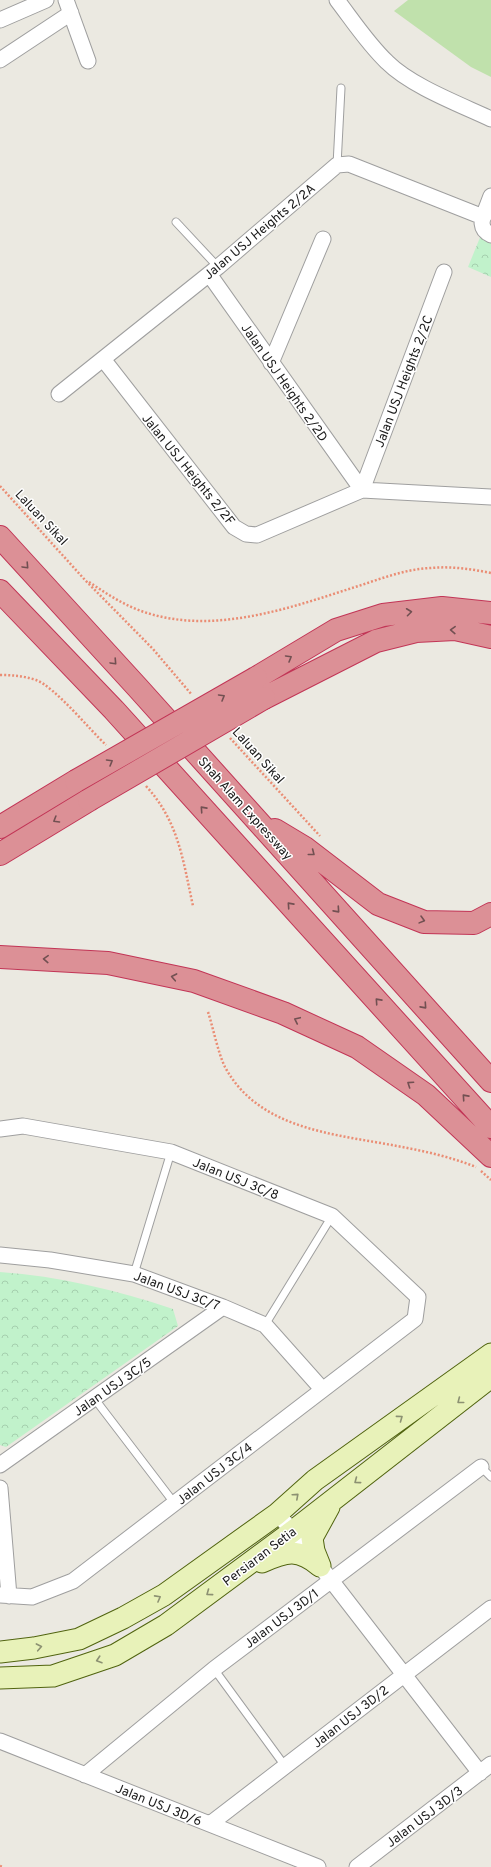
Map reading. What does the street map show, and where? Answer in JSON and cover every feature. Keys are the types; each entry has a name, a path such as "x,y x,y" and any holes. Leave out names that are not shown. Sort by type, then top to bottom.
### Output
{"highway":[{"name":"Shah Alam Expressway","path":"0,537 491,1080"},
{"path":"0,591 114,710 491,1126"},
{"path":"0,827 76,781 256,678 336,630 383,615 442,608 491,613"},
{"path":"0,854 89,800 264,698 376,641 416,631 455,629 491,637"},
{"path":"255,818 305,848 378,904 424,922 474,923 491,914"},
{"path":"0,957 116,965 194,981 283,1013 357,1047 426,1095 484,1161"}],"main road":[{"name":"Persiaran Setia","path":"0,1652 34,1648 79,1639 123,1618 164,1595 276,1514 314,1480 491,1354"},
{"name":"Persiaran Setia","path":"0,1678 53,1676 115,1655 166,1625 293,1531 491,1377"},
{"path":"325,1573 314,1551 312,1538 333,1499"},
{"path":"239,1571 284,1553 291,1552 302,1554 325,1573"}],"street":[{"path":"0,20 46,0"},
{"path":"337,0 387,63 416,83 491,119"},
{"path":"0,60 69,6 88,61"},
{"path":"337,165 349,164 487,214"},
{"name":"Jalan USJ Heights 2/2A","path":"59,394 213,270 337,165"},
{"path":"491,196 487,214 482,224 484,230 491,235"},
{"path":"271,363 323,239"},
{"name":"Jalan USJ Heights 2/2D","path":"213,270 271,363 362,490"},
{"name":"Jalan USJ Heights 2/2C","path":"362,490 444,272"},
{"name":"Jalan USJ Heights 2/2F","path":"103,360 234,527 246,534 256,535 362,490"},
{"path":"362,490 491,497"},
{"name":"Jalan USJ 3C/8","path":"2,1129 23,1126 171,1152 332,1216 418,1297 415,1319"},
{"path":"0,1143 2,1129"},
{"name":"Jalan USJ 3C/7","path":"0,1255 50,1260 134,1274 223,1307 265,1325 322,1389"},
{"name":"Jalan USJ 3C/5","path":"0,1465 223,1307"},
{"name":"Jalan USJ 3C/4","path":"5,1595 32,1596 74,1581 415,1319"},
{"name":"Jalan USJ 3D/1","path":"86,1775 214,1669 325,1573 486,1472"},
{"path":"0,1488 5,1595"},
{"path":"276,1514 293,1531 404,1675 486,1768"},
{"name":"Jalan USJ 3D/2","path":"210,1824 491,1608"},
{"name":"Jalan USJ 3D/6","path":"0,1741 318,1867"},
{"name":"Jalan USJ 3D/3","path":"357,1867 486,1768"}],"lane":[{"path":"337,165 341,88"},
{"path":"176,222 213,270"},
{"path":"134,1274 171,1152"},
{"path":"265,1325 332,1216"},
{"path":"94,1398 175,1504"},
{"path":"214,1669 285,1766"}],"path":[{"name":"Laluan Sikal","path":"0,486 85,580 153,649 198,701"},
{"name":"Laluan Sikal","path":"85,580 136,609 164,617 194,620 242,619 318,599 390,575 430,568 465,568 491,573"},
{"name":"Laluan Sikal","path":"227,735 325,842"},
{"path":"208,1012 225,1066 245,1093 270,1113 319,1132 453,1158 484,1161"}],"green space":[{"path":"408,0 491,0 491,77 471,67 394,11"},
{"path":"481,235 491,238 491,277 468,267"},
{"path":"0,1272 66,1280 152,1302 173,1309 178,1326 6,1447 0,1445"}]}
